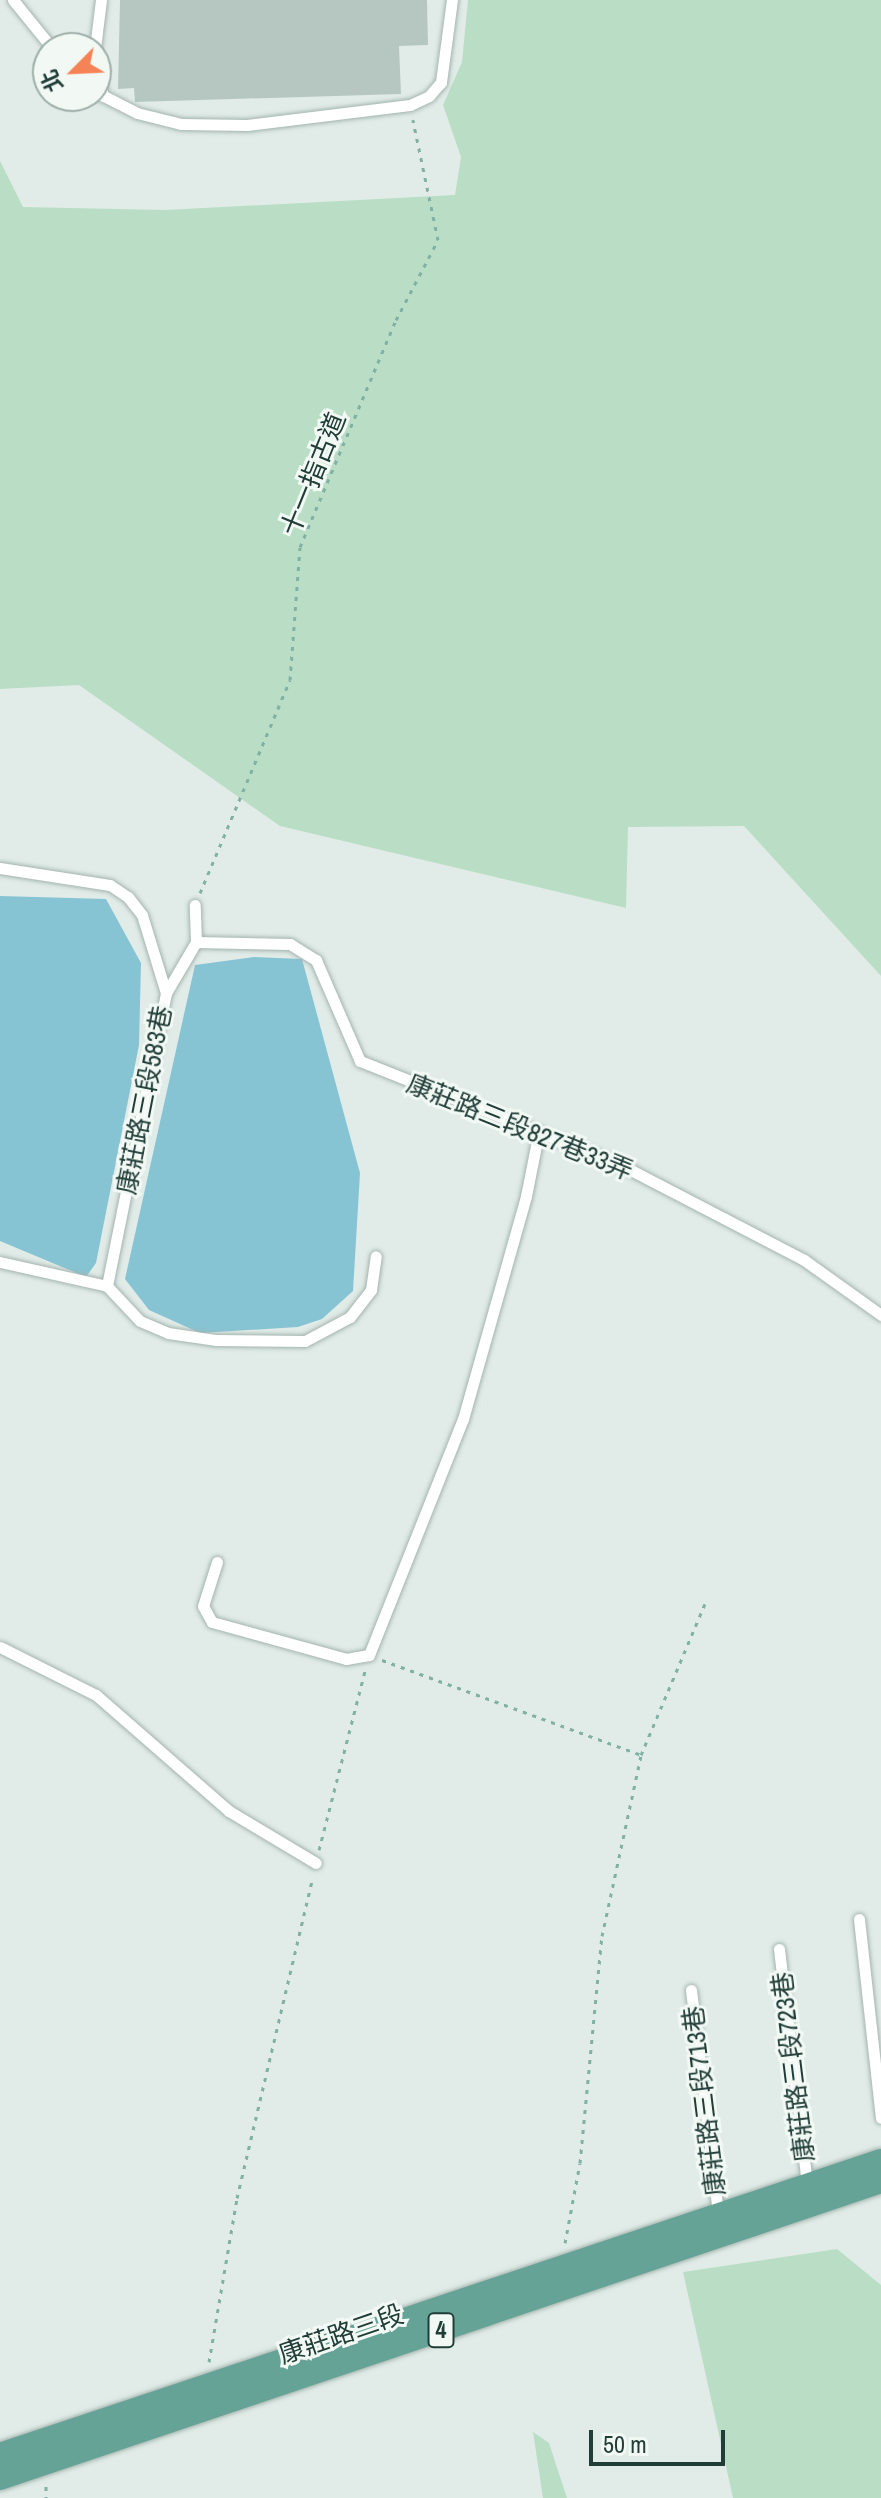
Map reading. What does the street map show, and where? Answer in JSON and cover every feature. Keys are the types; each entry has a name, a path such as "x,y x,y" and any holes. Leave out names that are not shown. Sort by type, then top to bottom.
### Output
{"main road":[{"name":"康莊路三段","path":"0,2455 204,2390 718,2213 881,2161"},
{"name":"康莊路三段","path":"0,2478 881,2181"}],"lane":[{"path":"13,0 39,32"},
{"path":"97,32 101,0"},
{"path":"112,100 137,113 181,124 247,125 410,105 429,96 441,82 452,0"},
{"name":"康莊路三段583巷","path":"0,868 110,885 128,897 142,915 166,993 107,1286"},
{"path":"166,993 196,942 195,905"},
{"name":"康莊路三段827巷33弄","path":"196,942 290,944 316,960 360,1061 621,1165 804,1260 881,1315"},
{"path":"217,1562 203,1606 212,1622 346,1659 369,1655 463,1419 526,1196 539,1131"},
{"path":"0,1262 107,1286 140,1321 168,1333 216,1340 305,1341 350,1317 371,1290 376,1256"},
{"path":"0,1647 96,1695 229,1811 316,1863"},
{"path":"859,1919 869,2043 881,2118"},
{"name":"康莊路三段723巷","path":"779,1949 807,2185"},
{"name":"康莊路三段713巷","path":"691,1990 718,2213"},
{"path":"869,2043 881,2037"}],"path":[{"name":"十一指古道","path":"195,905 290,680 300,547 396,320 438,240 410,105"},
{"path":"560,2269 580,2163 602,1936 641,1755 707,1599"},
{"path":"204,2390 237,2198 369,1655 641,1755"}],"green space":[{"path":"468,0 881,0 881,976 744,826 628,827 626,908 280,826 79,685 0,689 0,161 23,207 165,210 455,195 461,157 443,105 462,62"},
{"path":"837,2249 881,2285 881,2498 733,2498 683,2272"},
{"path":"533,2432 549,2443 567,2498 543,2498"}],"water":[{"path":"0,896 106,899 141,963 139,1045 96,1263 86,1277 0,1241"},
{"path":"254,957 302,959 360,1173 353,1291 322,1319 298,1327 200,1333 149,1310 125,1279 195,965"}],"building":[{"path":"120,0 427,0 428,45 399,46 401,94 135,102 134,88 118,89"}]}
